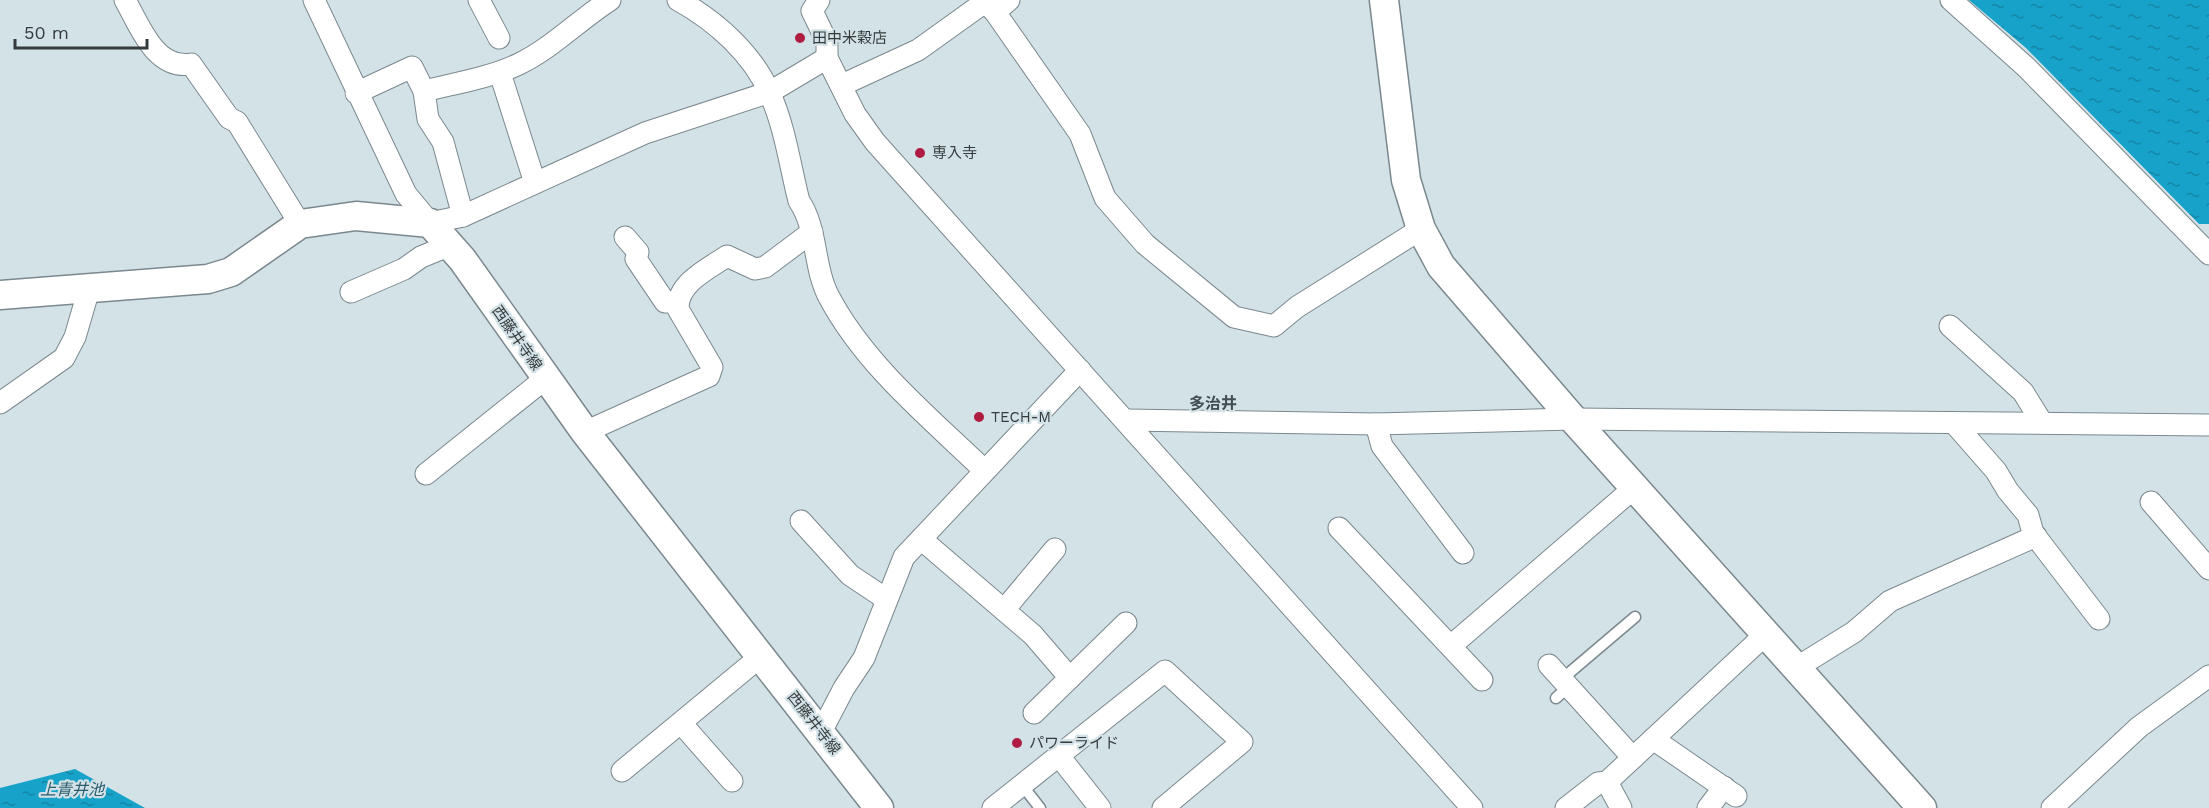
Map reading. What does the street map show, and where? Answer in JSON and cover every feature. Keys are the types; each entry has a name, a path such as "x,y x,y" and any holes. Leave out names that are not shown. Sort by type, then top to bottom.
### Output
{"main road":[{"path":"1384,0 1406,180 1421,229 1441,266 1459,290 1634,488 1922,808"},
{"path":"0,295 208,279 231,272 300,224 356,216 430,223"},
{"name":"西藤井寺線","path":"430,223 450,245 585,432 879,808"}],"street":[{"path":"125,0 158,54 180,65 191,64 230,118 237,122 300,224"},
{"path":"314,0 356,93 406,194 430,223 464,216 645,133 770,92 827,58"},
{"path":"480,0 499,38"},
{"path":"424,91 500,73 521,63 610,0"},
{"path":"678,0 706,16 737,46 770,92 779,116 799,201 807,213 827,293 845,325 881,370 984,470"},
{"path":"1951,0 2027,68 2209,254"},
{"path":"816,1 812,11 827,42 827,58 855,114 875,142 1472,808"},
{"path":"842,85 918,50 993,4 1080,134 1105,198 1145,244 1234,317 1274,326 1297,307 1421,229"},
{"path":"356,93 412,67 424,91 428,118 443,142 464,216"},
{"path":"500,73 535,183"},
{"path":"585,432 709,376 712,367 678,309 678,302 685,286 727,256 755,269 765,267 812,232"},
{"path":"625,237 638,252 636,259 665,302 678,302"},
{"path":"351,292 450,245"},
{"path":"0,403 64,358 75,337 89,289"},
{"path":"1950,326 2023,392 2041,422"},
{"path":"821,732 844,688 864,658 904,557 1080,370"},
{"path":"426,474 546,378"},
{"path":"1126,420 1376,423 1573,419 2209,425"},
{"path":"1376,423 1382,446 1463,553"},
{"path":"1954,423 1996,471 2008,491 2028,515 2036,536 2099,619"},
{"path":"1452,645 1634,488"},
{"path":"2151,502 2209,569"},
{"path":"801,521 850,575 886,599"},
{"path":"1339,528 1452,645 1482,680"},
{"path":"1796,668 1854,632 1890,601 2036,536"},
{"path":"921,539 1033,635 1070,678"},
{"path":"1004,610 1055,549"},
{"path":"1034,713 1126,623"},
{"path":"1566,808 1598,783 1607,782 1766,634"},
{"path":"622,771 761,656"},
{"path":"993,808 1165,671 1242,742 1163,808"},
{"path":"2052,808 2139,727 2209,676"},
{"path":"1559,682 1633,758"},
{"path":"681,723 732,781"},
{"path":"1653,739 1730,791 1708,808"},
{"path":"1059,756 1100,808"},
{"path":"1607,782 1621,808"}],"lane":[{"path":"1559,682 1635,617"},
{"path":"1022,785 1040,808"}],"water":[{"path":"1969,0 2209,0 2209,224 2199,224 2026,48"},
{"name":"上青井池","path":"75,769 145,808 0,808 0,788"}],"place":[{"name":"田中米穀店","path":"800,38"},
{"name":"専入寺","path":"920,153"},
{"name":"TECH-M","path":"979,417"},
{"name":"パワーライド","path":"1017,743"}],"district":[{"name":"多治井","path":"1213,403"}]}
